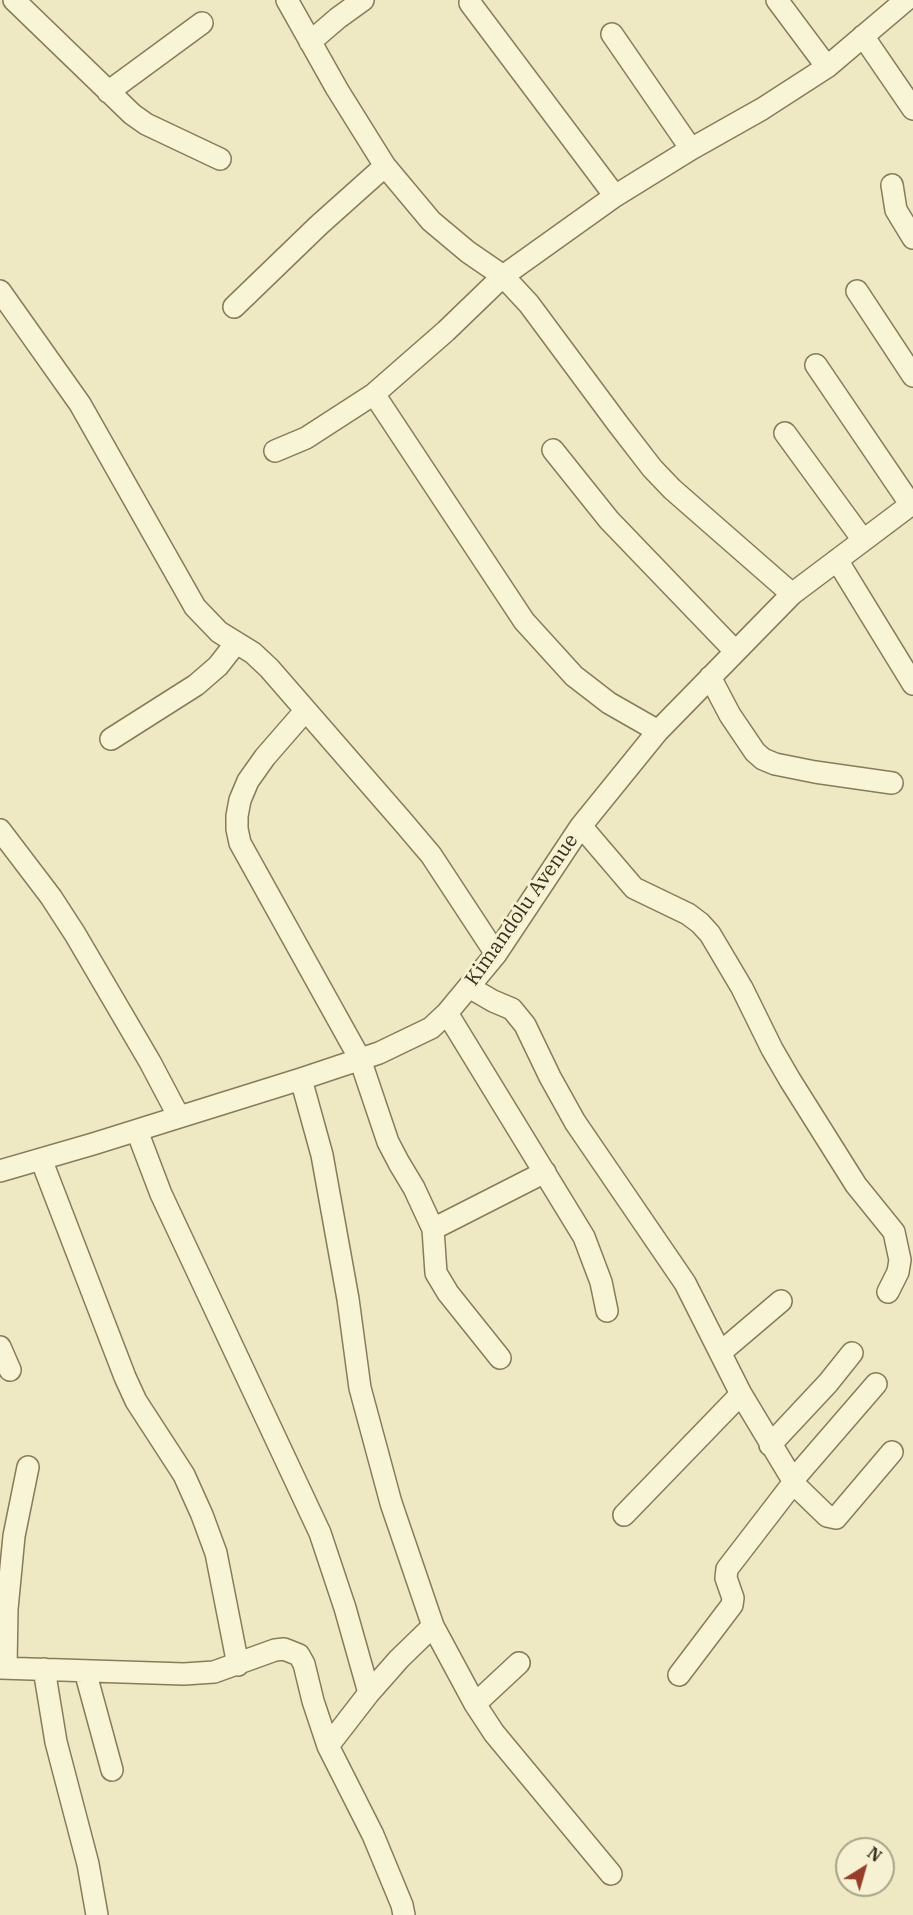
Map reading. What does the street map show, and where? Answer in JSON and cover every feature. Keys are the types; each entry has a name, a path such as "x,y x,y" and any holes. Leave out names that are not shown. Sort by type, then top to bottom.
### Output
{"street":[{"path":"0,7 9,0"},
{"path":"14,0 132,114 146,124 220,159"},
{"path":"287,0 385,166 431,221 468,252 503,276 529,304 618,424 672,489 792,594"},
{"path":"310,42 363,0"},
{"path":"777,0 827,67"},
{"path":"275,451 306,438 374,394 446,331 503,276 615,196 691,148 762,109 827,67 906,0"},
{"path":"470,3 615,196"},
{"path":"108,92 202,23"},
{"path":"612,34 691,148"},
{"path":"863,36 913,109"},
{"path":"234,307 319,225 385,166"},
{"path":"892,185 896,210 913,238"},
{"path":"0,291 80,404 195,607 219,632 253,653 268,668 431,855 496,954"},
{"path":"857,291 913,376"},
{"path":"816,365 912,504"},
{"path":"374,394 524,621 574,676 609,703 658,731"},
{"path":"785,433 863,540"},
{"path":"553,450 609,520 735,651"},
{"name":"Kimandolu Avenue","path":"0,1171 301,1079 379,1053 431,1028 470,987 496,954 581,826 658,731 792,594 912,504"},
{"path":"837,560 913,684"},
{"path":"111,739 196,685 218,666 236,643"},
{"path":"710,676 730,715 755,752 763,759 775,764 814,772 892,783"},
{"path":"305,711 265,757 249,781 240,800 237,829 240,843 360,1059 388,1142 414,1188 433,1229 436,1273 441,1283 500,1358"},
{"path":"581,826 634,888 688,914 710,934 742,988 772,1049 818,1125 856,1185 894,1232 900,1260 888,1292"},
{"path":"0,830 51,897 81,944 150,1062 179,1117"},
{"path":"470,987 512,1009 518,1015 575,1122 685,1283 741,1394 794,1482 827,1516 837,1518 892,1452"},
{"path":"447,1013 584,1237 601,1282 607,1311"},
{"path":"301,1079 322,1155 348,1299 360,1388 391,1503 434,1626 475,1704 494,1733 610,1874"},
{"path":"137,1131 166,1204 320,1533 345,1608 369,1693"},
{"path":"41,1159 125,1377 136,1401 184,1475 208,1531 216,1553 238,1665"},
{"path":"433,1229 545,1172"},
{"path":"721,1352 781,1301"},
{"path":"0,1347 10,1370"},
{"path":"770,1445 828,1383 852,1353"},
{"path":"679,1675 732,1605 733,1598 726,1578 727,1569 794,1482 876,1384"},
{"path":"624,1515 741,1394"},
{"path":"28,1467 14,1536 3,1668 184,1674 214,1672 275,1650 284,1649 298,1655 304,1664 328,1746 373,1835 404,1915"},
{"path":"328,1746 399,1659 434,1626"},
{"path":"475,1704 519,1663"},
{"path":"44,1670 56,1742 88,1864 97,1915"},
{"path":"85,1671 112,1770"}]}
